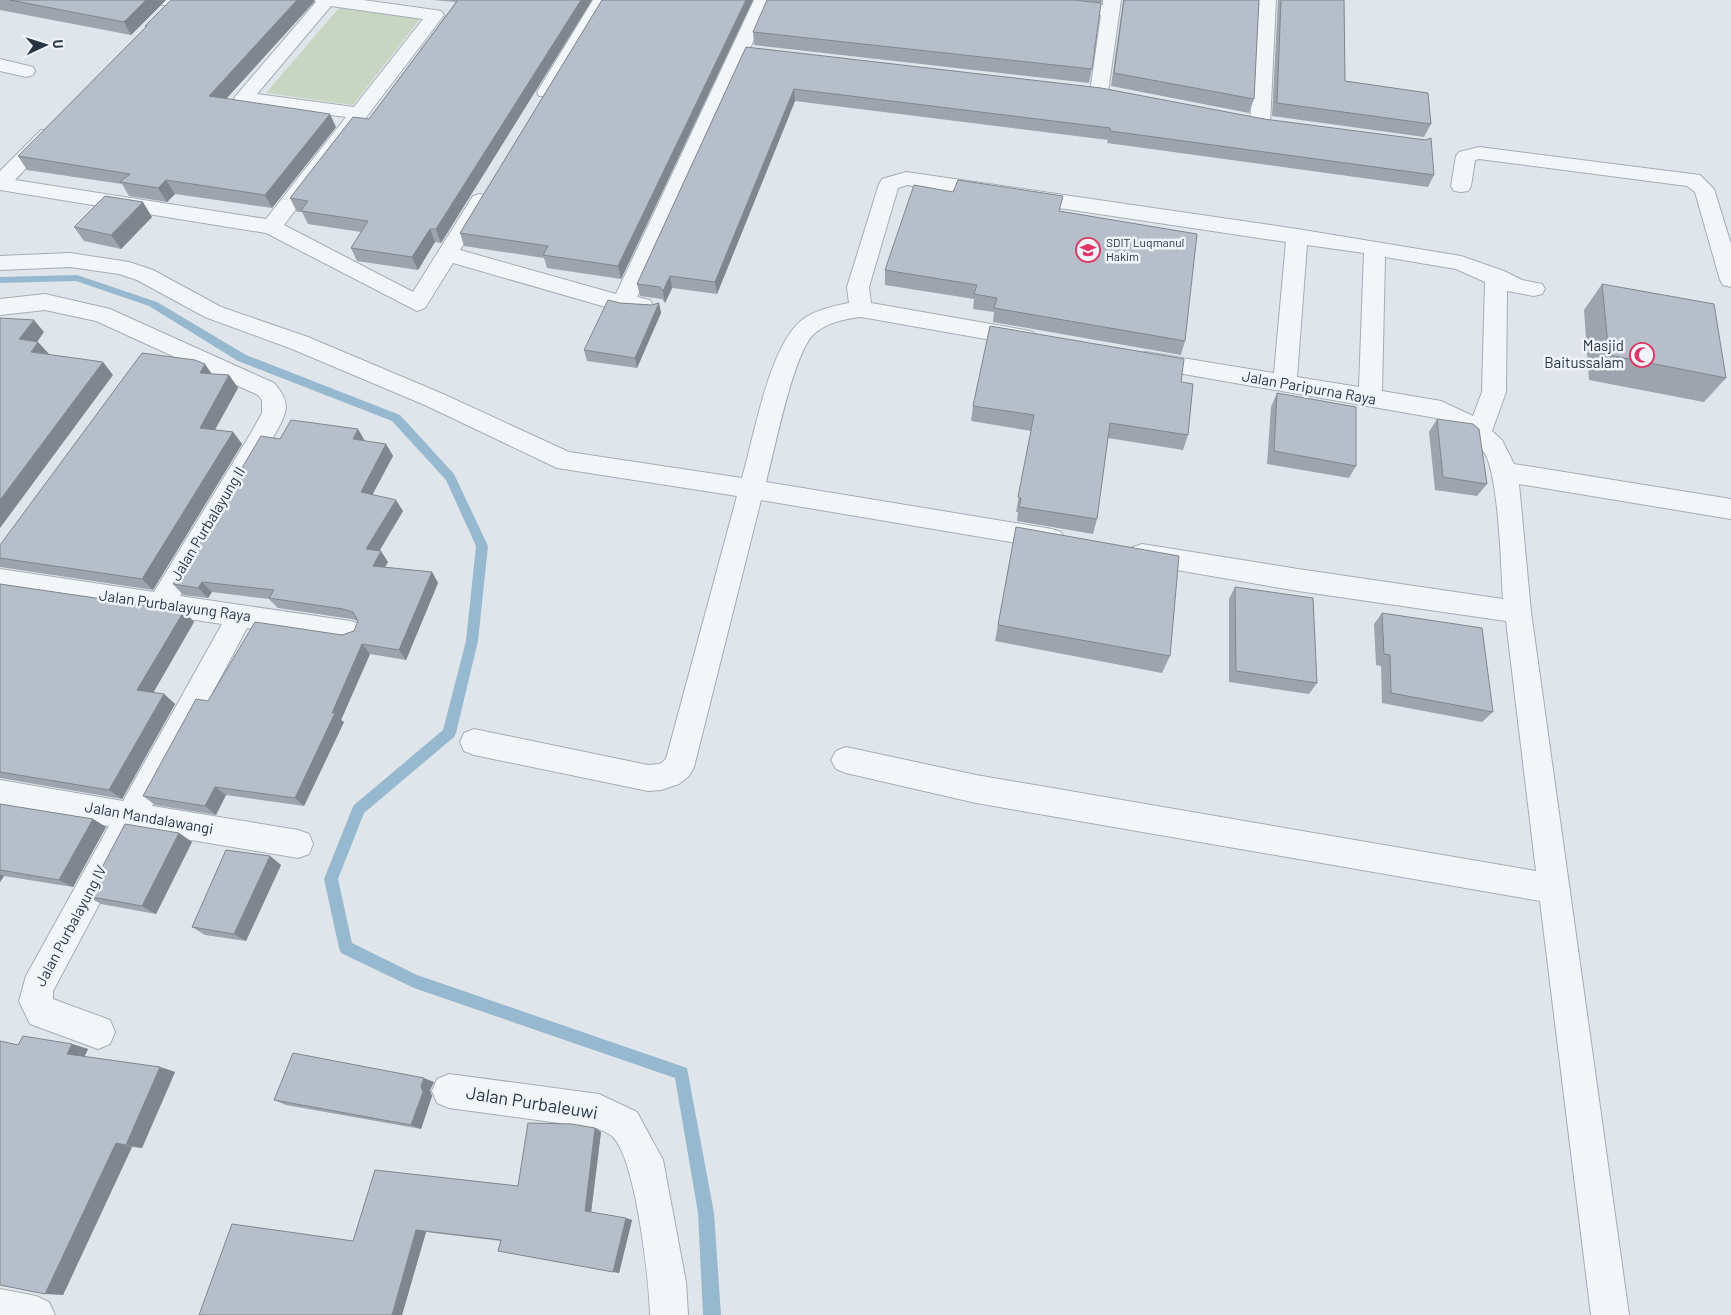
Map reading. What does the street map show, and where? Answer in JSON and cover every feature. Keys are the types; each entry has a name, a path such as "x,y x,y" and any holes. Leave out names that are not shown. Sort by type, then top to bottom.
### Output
{"street":[{"path":"271,227 435,15 325,0 243,98 359,113"},
{"path":"535,110 602,0"},
{"path":"622,304 750,52 763,0"},
{"path":"1016,0 1111,5 1099,92"},
{"path":"1260,123 1268,0"},
{"path":"0,65 26,71"},
{"path":"1079,90 1118,96"},
{"path":"1241,120 1279,126"},
{"path":"0,184 61,121"},
{"path":"1461,186 1466,156 1479,153 1693,180 1704,190 1731,280"},
{"path":"861,309 858,287 889,184 906,178 924,179 1461,262 1518,287 1534,289"},
{"path":"0,184 271,227 416,303 489,187"},
{"path":"1285,384 1297,236"},
{"path":"1370,399 1375,248"},
{"path":"448,254 622,304 654,306"},
{"path":"0,263 70,260 121,267 145,275 213,312 300,343 466,413 553,457 1074,542"},
{"path":"1479,433 1494,392 1496,276"},
{"name":"Jalan Purbalayung II","path":"4,311 45,302 102,314 150,346 266,389 274,398 274,413 261,438 161,604"},
{"path":"474,742 648,778 666,776 680,767 752,488 790,354 798,339 811,325 825,317 840,312 861,309 1044,342"},
{"name":"Jalan Paripurna Raya","path":"1121,355 1441,410 1458,418 1493,446 1505,472 1518,612 1556,889 1610,1315"},
{"path":"1505,472 1731,509"},
{"path":"1123,550 1298,580 1518,612"},
{"name":"Jalan Purbalayung Raya","path":"0,580 350,632"},
{"name":"Jalan Purbalayung IV","path":"98,1032 42,1012 35,1001 37,987 240,616"},
{"path":"846,760 976,789 1556,889"},
{"name":"Jalan Mandalawangi","path":"0,794 298,844"},
{"name":"Jalan Purbaleuwi","path":"449,1091 599,1111 625,1124 645,1160 668,1282 669,1315"},
{"path":"0,1308 36,1315"}],"green space":[{"path":"339,8 420,19 353,105 266,93"}],"building":[{"path":"10,0 146,0 124,22"},
{"path":"171,0 297,0 209,96 330,114 265,195 166,180 158,188 120,182 130,174 18,156 147,26 145,26"},
{"path":"458,0 581,0 436,229 430,229 412,257 351,248 368,221 301,211 308,201 290,198 353,117 369,119"},
{"path":"602,0 746,0 618,266 543,255 548,246 460,233"},
{"path":"767,0 1074,0 1101,3 1092,69 753,32"},
{"path":"1124,0 1259,0 1254,99 1114,73"},
{"path":"1281,0 1344,0 1345,81 1428,93 1431,124 1277,103"},
{"path":"746,47 1101,88 1264,119 1426,140 1431,138 1434,175 1110,131 1110,128 794,89 715,282 670,276 663,291 660,287 637,284"},
{"path":"958,180 1063,196 1059,211 1197,234 1185,341 994,308 997,298 974,294 977,285 885,270 914,185 953,192"},
{"path":"105,196 143,202 111,235 74,227"},
{"path":"1602,284 1714,304 1726,378 1609,355"},
{"path":"608,300 620,303 652,305 659,303 635,358 584,350"},
{"path":"0,318 34,320 19,339 38,342 31,352 103,362 0,500"},
{"path":"990,326 1184,359 1181,382 1193,384 1188,435 1110,423 1097,519 1019,507 1021,498 1018,497 1034,415 973,406"},
{"path":"142,353 195,360 205,364 200,373 229,375 200,428 233,432 142,579 0,558 0,545"},
{"path":"1277,393 1356,407 1356,466 1274,451"},
{"path":"1437,419 1473,424 1479,429 1487,484 1443,477"},
{"path":"291,420 358,429 353,439 386,444 361,492 396,500 366,549 381,551 373,566 432,572 399,650 362,644 332,713 335,713 295,798 215,787 205,806 143,796 196,699 208,701 255,622 342,635 354,631 358,621 353,612 343,609 269,598 274,590 202,582 198,588 173,584 261,436 280,439"},
{"path":"1016,527 1179,556 1170,656 998,625"},
{"path":"0,584 184,611 137,690 164,694 109,790 0,772"},
{"path":"1235,587 1313,598 1317,683 1236,671"},
{"path":"1382,613 1482,628 1493,712 1391,693 1390,655 1384,654"},
{"path":"0,804 93,819 59,880 0,870"},
{"path":"125,824 179,833 142,906 87,896"},
{"path":"226,850 270,856 234,934 192,927"},
{"path":"23,1036 72,1044 67,1054 160,1067 126,1145 116,1143 45,1294 0,1285 0,1041 18,1045"},
{"path":"293,1053 424,1078 421,1086 423,1092 411,1125 274,1100"},
{"path":"528,1123 572,1124 595,1128 585,1211 626,1218 613,1272 498,1251 501,1240 416,1230 392,1315 199,1315 232,1224 353,1241 375,1170 518,1186"}],"waterway":[{"path":"0,280 77,278 153,304 242,358 396,418 450,477 482,546 472,641 449,733 359,809 331,879 346,948 414,981 682,1073 706,1213 712,1315"}],"place":[{"name":"SDIT Luqmanul Hakim","path":"1088,250"},
{"name":"Masjid Baitussalam","path":"1642,355"}]}
